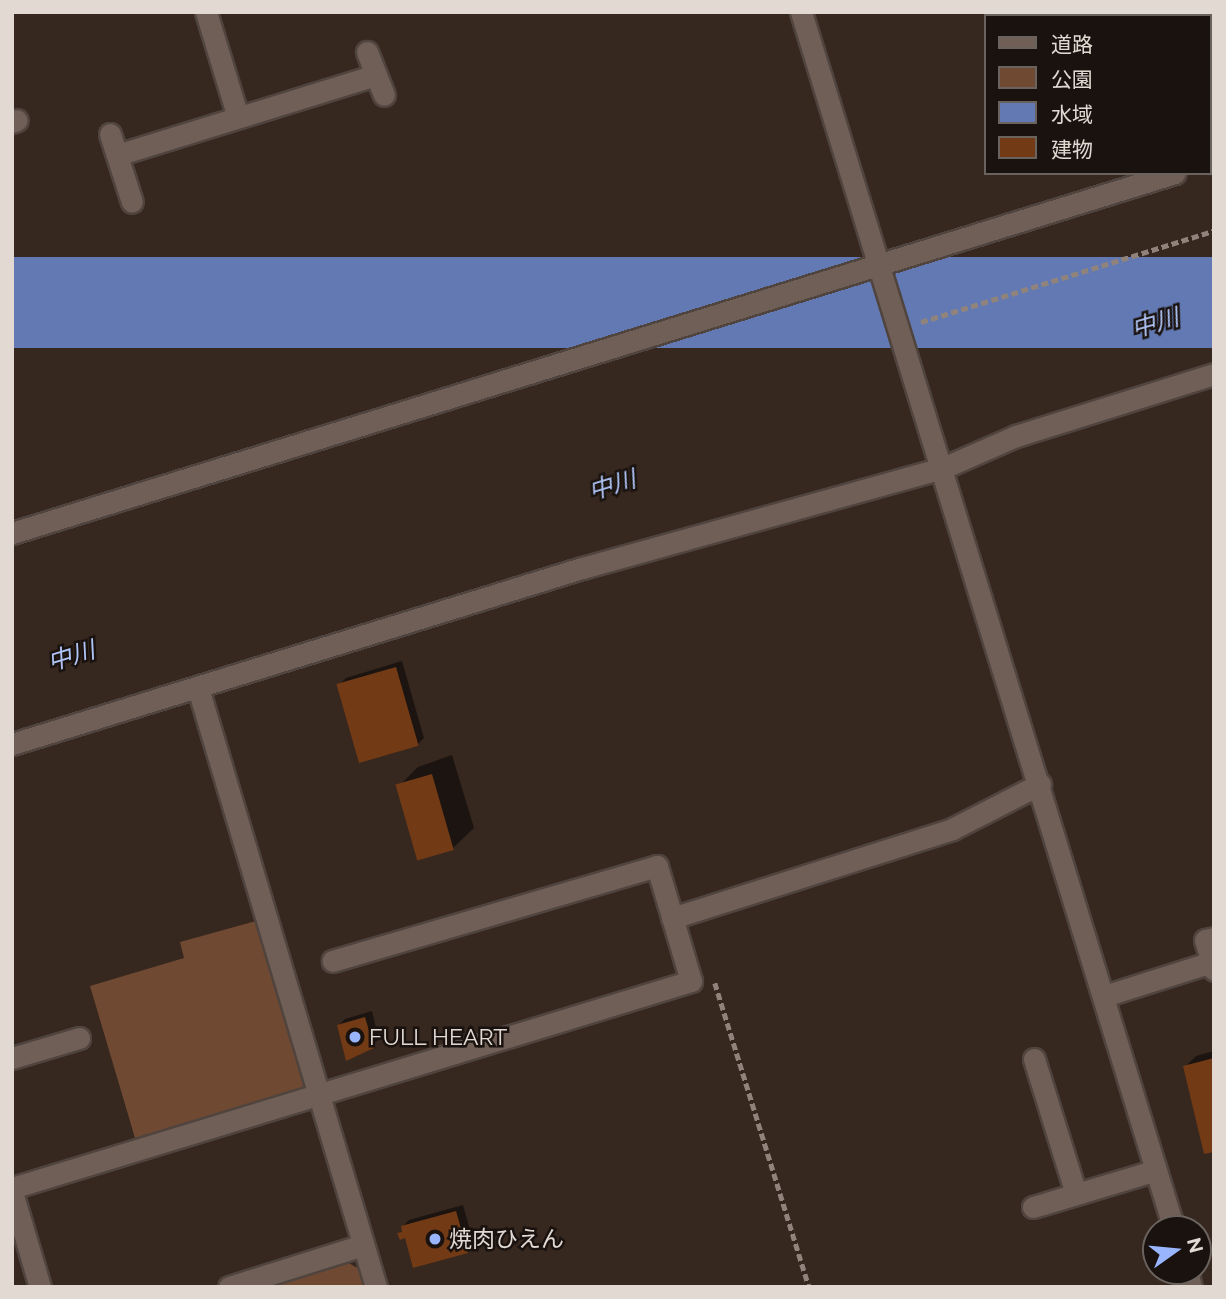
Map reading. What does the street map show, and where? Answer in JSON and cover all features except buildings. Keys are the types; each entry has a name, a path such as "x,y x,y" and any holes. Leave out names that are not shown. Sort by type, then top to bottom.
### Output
{"street":[{"path":"206,12 238,117"},
{"path":"801,12 878,264 906,334 943,468 1170,1215"},
{"path":"117,155 238,117 379,85 367,52"},
{"path":"110,134 132,202"},
{"path":"12,533 1168,175"},
{"path":"12,744 582,568 943,468 1016,436 1214,374"},
{"path":"198,688 376,1287"},
{"path":"672,918 952,830 1040,785"},
{"path":"40,1287 12,1190 691,981 657,866 333,961"},
{"path":"1104,996 1213,966 1205,940 1214,938"},
{"path":"12,1058 79,1038"},
{"path":"1034,1059 1076,1194"},
{"path":"1033,1207 1156,1170"},
{"path":"229,1287 363,1245"}],"path":[{"path":"906,334 1214,231"},
{"path":"713,977 809,1287"}],"green space":[{"path":"260,920 309,1086 135,1138 90,986 184,958 180,942"},
{"path":"347,1262 359,1269 365,1287 282,1287 281,1283"}],"water":[{"name":"中川","path":"12,257 1214,257 1214,348 12,348"}],"place":[{"name":"FULL HEART","path":"355,1037"},
{"name":"焼肉ひえん","path":"435,1239"}]}
